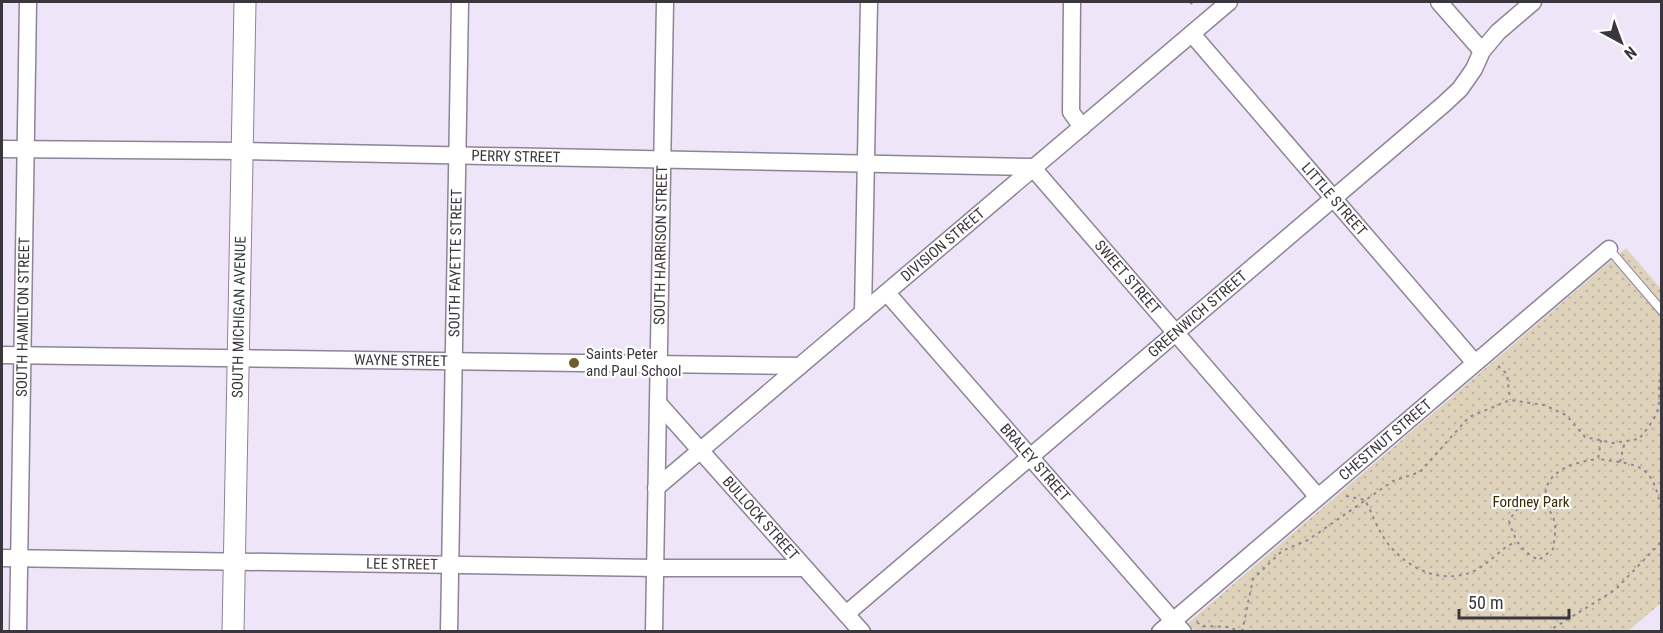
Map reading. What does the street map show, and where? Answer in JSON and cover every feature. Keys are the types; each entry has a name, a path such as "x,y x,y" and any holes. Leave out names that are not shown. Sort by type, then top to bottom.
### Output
{"street":[{"name":"SOUTH HAMILTON STREET","path":"18,632 28,2"},
{"name":"SOUTH MICHIGAN AVENUE","path":"233,632 244,2"},
{"name":"SOUTH FAYETTE STREET","path":"449,632 460,2"},
{"name":"SOUTH HARRISON STREET","path":"654,632 665,2"},
{"path":"863,313 869,2"},
{"path":"1072,2 1071,112 1082,126"},
{"name":"DIVISION STREET","path":"656,488 1229,2"},
{"path":"1439,2 1482,51"},
{"name":"GREENWICH STREET","path":"846,614 1460,89 1474,69 1482,51 1498,32 1533,2"},
{"name":"LITTLE STREET","path":"1192,34 1475,363"},
{"name":"PERRY STREET","path":"2,149 243,151 1032,167"},
{"name":"SWEET STREET","path":"1032,167 1178,332 1318,497"},
{"name":"CHESTNUT STREET","path":"1160,632 1178,626 1318,497 1609,249"},
{"name":"BRALEY STREET","path":"887,293 1178,626"},
{"name":"WAYNE STREET","path":"2,355 800,366"},
{"name":"BULLOCK STREET","path":"659,404 859,630"},
{"name":"LEE STREET","path":"2,558 655,568 803,568"}],"lane":[{"path":"1609,249 1662,311"}],"path":[{"path":"1190,2 1194,6"},
{"path":"1494,364 1507,374 1510,400"},
{"path":"1192,616 1201,626 1230,627 1241,632 1253,579 1282,551 1308,540 1393,481 1420,472 1469,417 1510,400 1544,405 1566,415 1585,437 1613,443 1639,438 1660,409 1658,379 1662,369"},
{"path":"1598,459 1601,440"},
{"path":"1620,462 1625,441"},
{"path":"1546,502 1530,501 1517,507 1509,521 1515,542 1527,555 1539,560 1553,549 1555,521 1546,502 1548,485 1560,469 1577,462 1598,459 1637,464 1656,484 1661,512"},
{"path":"1346,496 1365,500"},
{"path":"1365,500 1381,534 1412,567 1434,574 1456,577 1472,572 1492,562 1515,542"},
{"path":"1547,632 1615,590 1662,541"}],"green space":[{"name":"Fordney Park","path":"1626,248 1661,289 1661,603 1628,631 1196,632 1188,623"}],"place":[{"name":"Saints Peter and Paul School","path":"574,363"}]}
